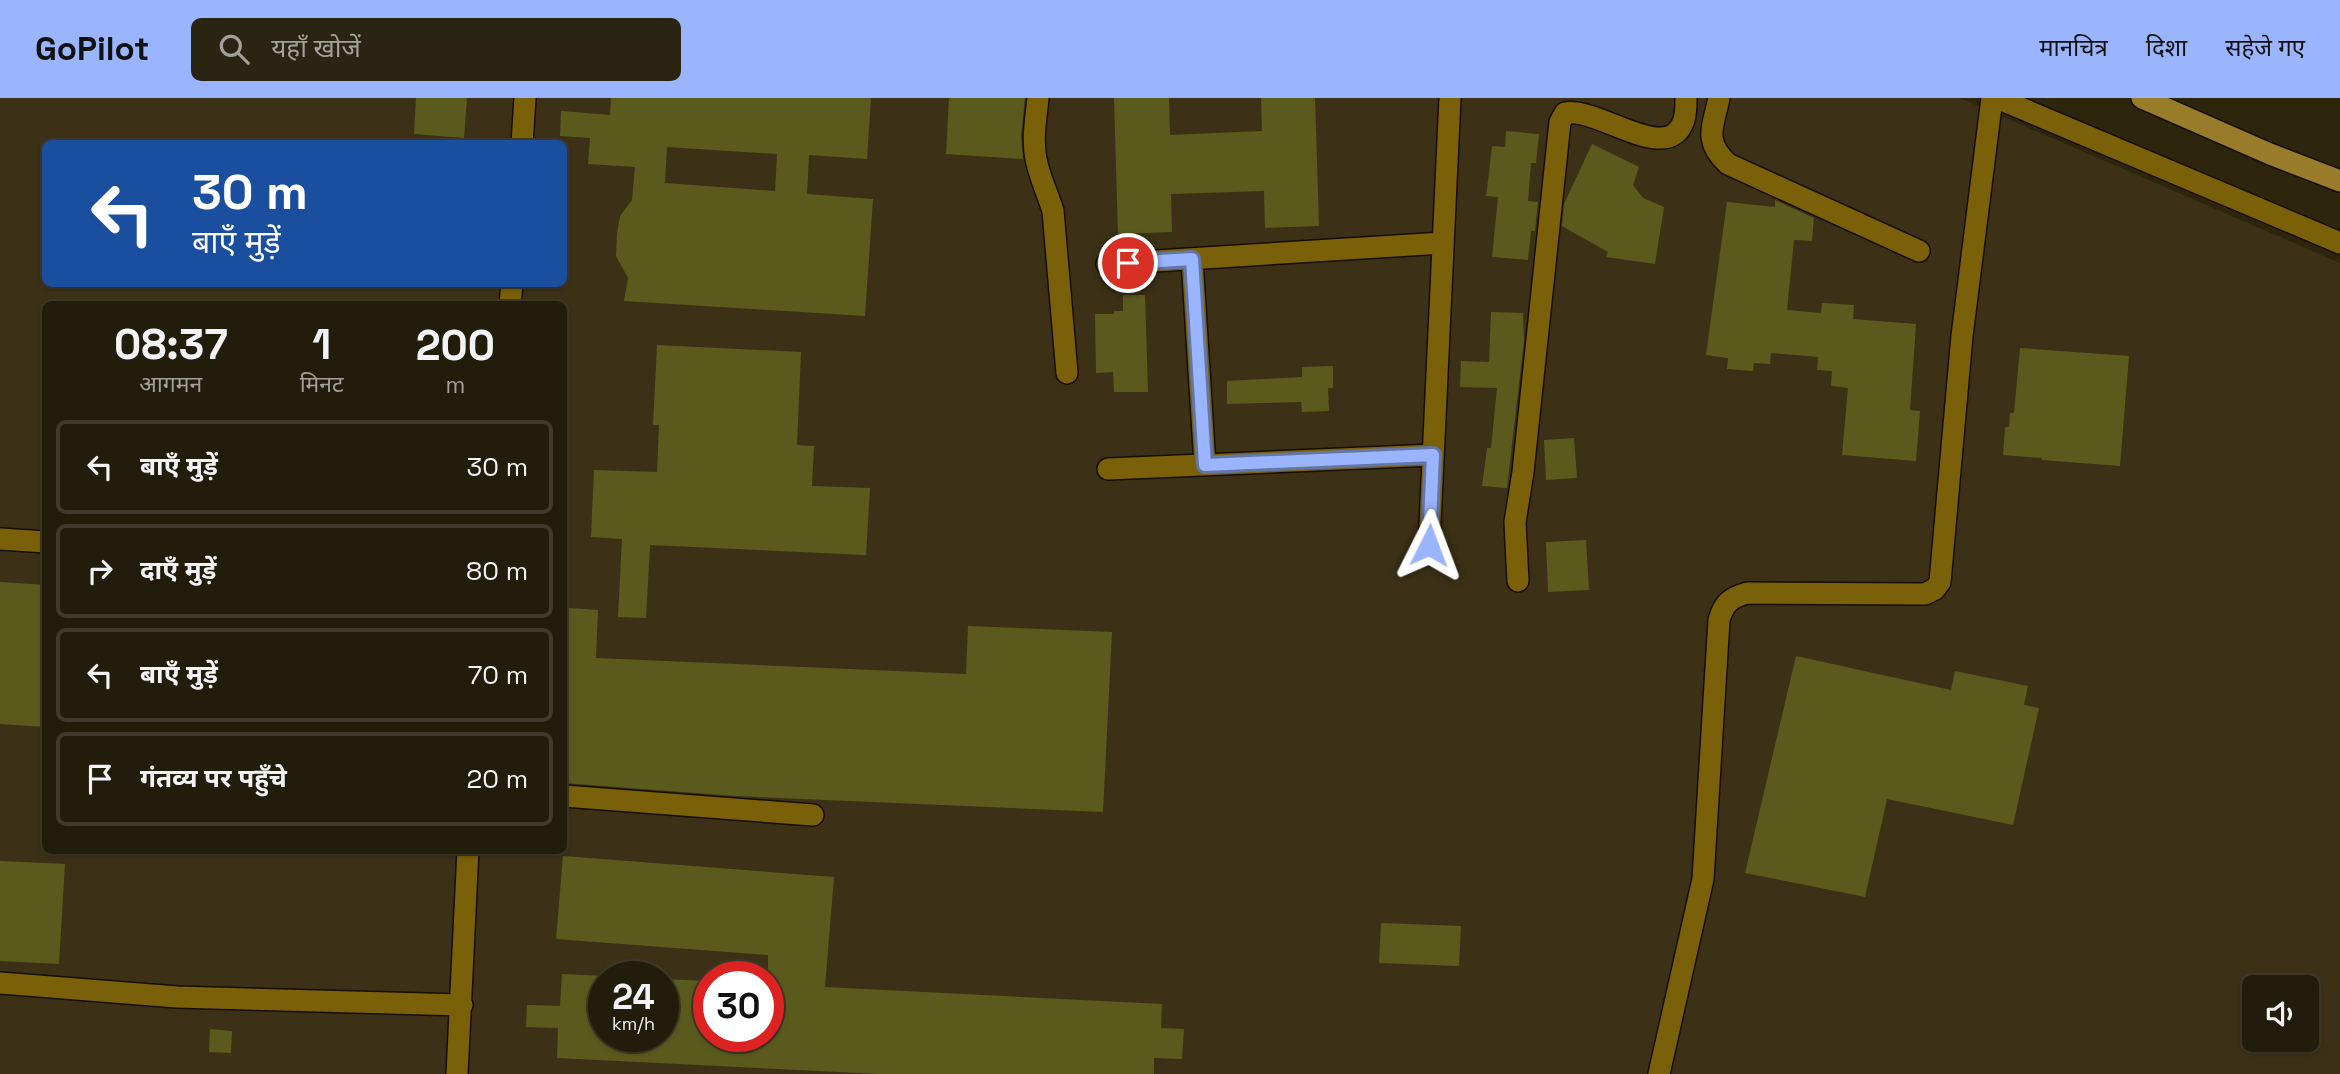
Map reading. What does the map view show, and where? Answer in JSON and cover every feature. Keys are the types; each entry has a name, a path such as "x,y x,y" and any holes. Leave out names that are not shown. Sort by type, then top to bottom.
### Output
{"main road":[{"path":"2142,98 2270,154 2340,181"}],"street":[{"path":"522,140 525,98"},
{"path":"1038,98 1036,161 1053,211 1067,373"},
{"path":"1429,545 1450,98"},
{"path":"1518,581 1515,522 1523,472 1560,122 1566,113 1582,112 1639,136 1668,138 1678,132 1685,119 1686,98"},
{"path":"1719,98 1712,145 1728,164 1919,251"},
{"path":"1659,1074 1703,879 1719,620 1724,605 1733,597 1747,593 1925,593 1935,589 1940,582 1962,336 1994,98 2340,243"},
{"path":"1107,264 1443,243"},
{"path":"1192,259 1205,465"},
{"path":"1108,469 1433,455"},
{"path":"0,539 42,541"},
{"path":"567,796 813,815"},
{"path":"457,1074 468,854"},
{"path":"0,983 177,997 462,1005"}],"shaded area":[{"path":"0,98 1960,98 2340,263 2340,1074 0,1074"}],"building":[{"path":"416,98 467,98 464,138 414,134"},
{"path":"611,98 871,98 867,159 809,155 807,194 873,199 865,316 624,301 628,278 616,256 617,234 620,216 632,200 635,167 588,164 590,138 560,136 561,111 610,115","holes":["667,147 777,154 775,191 665,183"]},
{"path":"949,98 1025,98 1021,136 1023,159 946,154"},
{"path":"1114,98 1169,98 1170,135 1262,131 1261,98 1315,98 1319,226 1265,228 1264,191 1171,194 1172,232 1118,234"},
{"path":"1506,131 1539,134 1536,163 1531,163 1528,201 1538,202 1528,260 1492,257 1498,197 1486,196 1492,146 1505,147"},
{"path":"1592,144 1639,167 1633,185 1643,198 1664,207 1655,264 1606,257 1608,252 1562,226 1564,204"},
{"path":"1775,200 1814,218 1812,241 1794,240 1787,310 1821,313 1822,303 1854,305 1853,319 1916,324 1910,410 1920,411 1916,461 1842,455 1848,388 1831,386 1832,371 1817,370 1818,357 1771,353 1770,364 1754,363 1753,371 1727,369 1728,358 1706,355 1727,202 1775,207"},
{"path":"1123,295 1145,295 1148,392 1114,392 1113,372 1096,373 1095,314 1123,311"},
{"path":"1491,312 1523,313 1524,341 1507,488 1482,486 1487,448 1491,448 1497,388 1460,387 1461,361 1489,362"},
{"path":"657,345 801,352 797,445 814,446 812,486 870,488 866,555 650,545 646,618 618,617 622,539 591,537 594,470 657,472 659,425 653,425"},
{"path":"2020,348 2129,356 2120,466 2003,455 2005,427 2009,427 2010,413 2014,413"},
{"path":"1333,366 1333,388 1328,388 1329,411 1302,412 1301,402 1227,404 1227,381 1302,377 1302,367"},
{"path":"1574,438 1577,478 1546,480 1544,440"},
{"path":"1586,540 1589,590 1548,592 1546,542"},
{"path":"0,582 42,585 42,727 0,724"},
{"path":"569,608 598,610 596,658 966,674 968,626 1112,632 1103,812 735,796 567,783"},
{"path":"1796,656 1951,690 1955,671 2028,686 2024,705 2039,708 2013,825 1887,799 1865,897 1745,873"},
{"path":"563,856 834,877 825,987 1162,1004 1161,1028 1184,1029 1182,1059 1154,1058 1154,1074 880,1074 557,1058 558,1028 526,1027 527,1005 560,1006 562,974 588,975 588,1052 679,1052 679,980 693,980 693,1052 784,1052 784,961 768,961 768,955 556,939"},
{"path":"0,861 65,864 59,964 0,961"},
{"path":"1381,923 1461,926 1459,966 1379,963"},
{"path":"210,1029 232,1031 231,1053 209,1052"}],"route":[{"path":"1128,263 1192,259 1205,465 1433,455 1429,545"}]}
